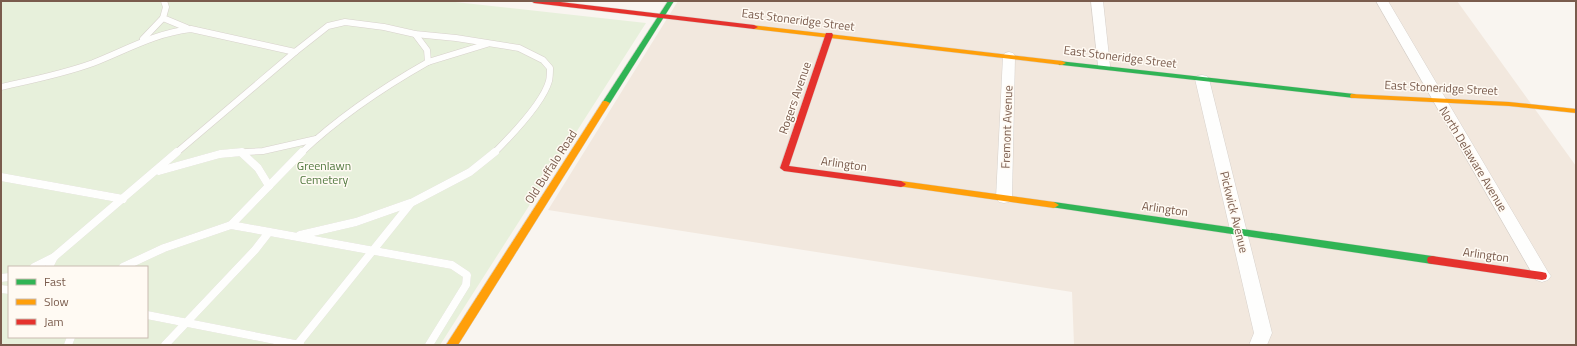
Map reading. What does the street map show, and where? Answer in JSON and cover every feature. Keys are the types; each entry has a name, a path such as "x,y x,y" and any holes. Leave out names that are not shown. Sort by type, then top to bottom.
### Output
{"street":[{"name":"East Stoneridge Street","path":"534,1 1104,66 1338,95 1508,104 1576,110"},
{"name":"Old Buffalo Road","path":"452,345 671,1"},
{"path":"1097,1 1104,66"},
{"name":"North Delaware Avenue","path":"1382,1 1542,276"},
{"name":"Rogers Avenue","path":"784,168 829,35"},
{"name":"Fremont Avenue","path":"1004,198 1009,56"},
{"name":"Pickwick Avenue","path":"1202,79 1263,333 1258,345"},
{"name":"Arlington","path":"784,168 1004,198 1542,276"}],"lane":[{"path":"141,41 164,18 166,7 164,1"},
{"path":"164,18 191,29 295,52"},
{"path":"36,266 54,257 295,52 321,31 337,23 345,22 364,24 415,34 519,48 543,60 550,68 549,81 540,100 525,119 489,158 470,172 410,203 366,219 328,230 295,236"},
{"path":"1,87 68,72 141,41 170,31 191,29"},
{"path":"415,34 425,45 429,56 428,62"},
{"path":"124,266 164,248 231,225 246,212 300,154 319,138 396,81 428,62 489,43"},
{"path":"154,173 220,154 263,151 319,138"},
{"path":"242,153 256,163 266,177 269,186"},
{"path":"1,177 123,199"},
{"path":"148,315 298,345 410,203"},
{"path":"231,225 452,265 467,274 466,285 429,345"},
{"path":"165,345 255,250 269,232"},
{"path":"50,266 54,257"}],"shaded area":[{"path":"678,1 1457,1 1576,166 1576,345 1074,345 1072,292 548,210"}],"green space":[{"name":"Greenlawn Cemetery","path":"1,1 446,1 646,23 440,345 1,345"}],"traffic: fast":[{"path":"606,103 671,1"},
{"path":"1062,63 1354,96"},
{"path":"1054,205 1432,260"}],"traffic: slow":[{"path":"754,27 1062,63"},
{"path":"1354,96 1509,104 1576,111"},
{"path":"452,345 606,103"},
{"path":"901,184 1054,205"}],"traffic: jam":[{"path":"534,1 754,27"},
{"path":"829,35 784,168 901,184"},
{"path":"1432,260 1542,276"}]}
